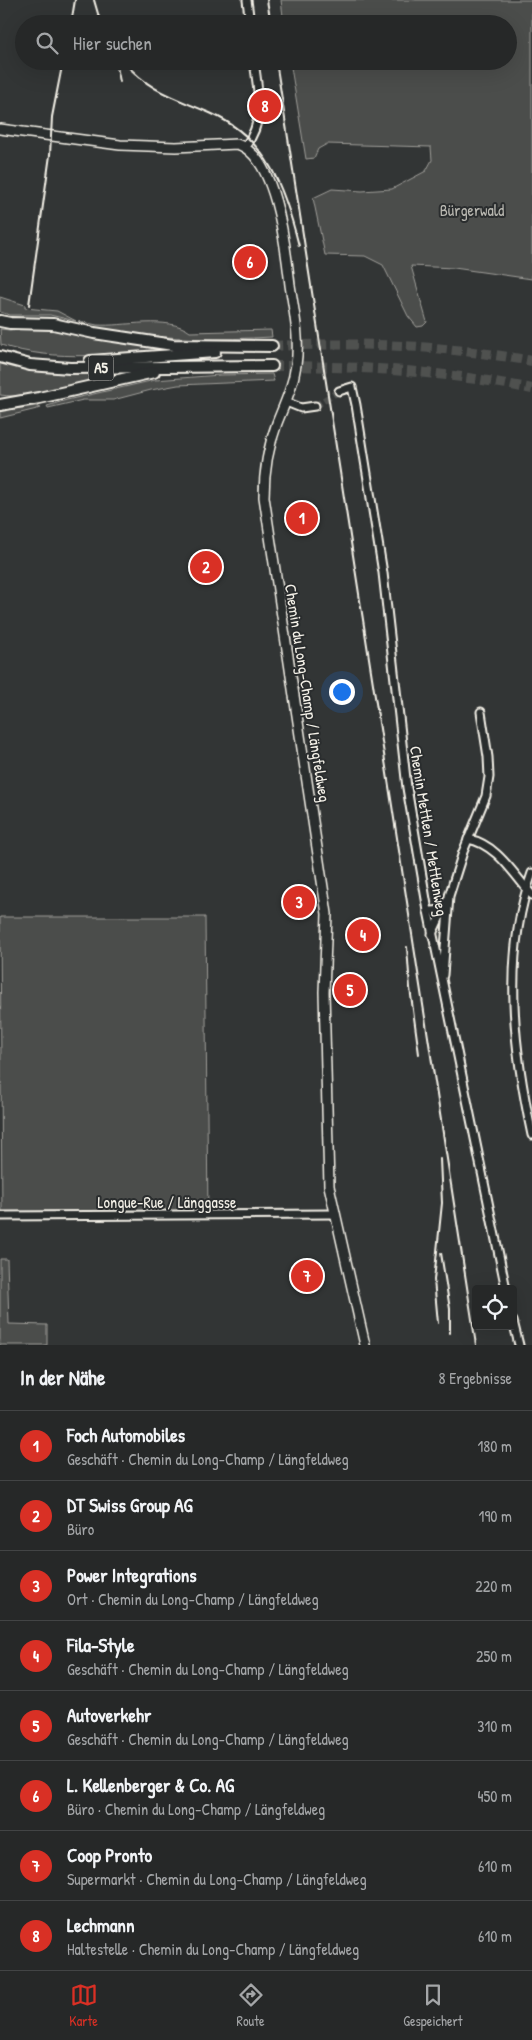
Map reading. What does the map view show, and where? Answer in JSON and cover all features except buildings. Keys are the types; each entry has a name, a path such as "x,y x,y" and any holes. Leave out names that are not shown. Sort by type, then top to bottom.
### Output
{"highway":[{"name":"A5","path":"0,321 53,324 108,336 173,345 268,346 82,362 42,360 0,350"},
{"name":"A5","path":"0,357 20,363 54,367 272,366"},
{"path":"0,404 39,398 147,373 202,367"},
{"path":"0,398 19,400 39,398"}],"main road":[{"path":"0,129 120,146 176,147 237,144 246,147"},
{"name":"Chemin du Long-Champ / Längfeldweg","path":"246,147 258,162 272,190 282,227 297,345 292,389 278,422 269,451 265,471 264,497 327,914 324,992 326,1145 329,1186 365,1345"}],"street":[{"path":"247,0 249,15"},
{"path":"246,147 254,135 259,121 255,70"},
{"name":"Chemin Mettlen / Mettlenweg","path":"339,391 352,387 356,405 383,573 407,788 432,935 505,1285"},
{"path":"286,402 301,408 315,406"},
{"path":"432,935 450,896 468,839 486,796 489,777 488,757 481,712"},
{"path":"468,839 478,841 498,855 532,895"},
{"path":"532,873 526,889 516,943 514,1001 519,1060 532,1135"},
{"path":"443,986 450,896"},
{"path":"428,911 438,912 444,908"},
{"name":"Longue-Rue / Länggasse","path":"0,1216 334,1214"},
{"path":"515,1330 519,1345"}],"green space":[{"name":"Bürgerwald","path":"281,0 532,0 532,279 454,268 411,266 427,322 423,326 417,327 408,316 383,265 365,256 325,255 313,198 332,189 362,191 392,189 426,171 432,160 431,147 327,144 318,149 314,158 306,159 291,70 517,70 517,15 283,15"},
{"path":"0,297 25,305 25,308 57,311 76,321 50,315 10,315 0,312"},
{"path":"78,321 97,325 170,324 190,332 271,330 272,337 233,339 176,338 98,328"},
{"path":"25,327 47,328 173,349 86,356 43,354 1,345 0,329 10,330"},
{"path":"0,362 48,372 115,374 42,393 13,396 0,395"},
{"path":"272,374 274,381 178,385 113,400 83,400 48,408 47,406 155,380 220,375"},
{"path":"36,406 41,408 0,418 0,411"},
{"path":"0,917 205,917 208,1215 2,1216"},
{"path":"0,1259 7,1259 9,1324 47,1325 47,1345 0,1345"}],"tunnel":[{"path":"272,346 338,344 403,346 467,351 532,361"},
{"path":"272,366 338,367 403,371 467,378 532,389"},
{"path":"315,406 339,391"}],"railway":[{"path":"72,15 75,0"},
{"path":"94,0 98,15"},
{"path":"267,0 270,15"},
{"path":"29,305 50,155 52,117 61,70"},
{"path":"118,70 120,82"},
{"path":"131,70 163,93 210,113 246,136 260,151 280,186 294,225 299,246"},
{"path":"277,70 476,1345"},
{"path":"407,947 410,988 419,1054"},
{"path":"438,1323 434,1280 442,1203 440,1159"},
{"path":"441,1253 450,1309 450,1333"}],"place":[{"name":"Lechmann","path":"265,106"},
{"name":"L. Kellenberger & Co. AG","path":"250,262"},
{"name":"Foch Automobiles","path":"302,518"},
{"name":"DT Swiss Group AG","path":"206,567"},
{"name":"Power Integrations","path":"299,902"},
{"name":"Fila-Style","path":"363,935"},
{"name":"Autoverkehr","path":"350,990"},
{"name":"Coop Pronto","path":"307,1276"}]}
